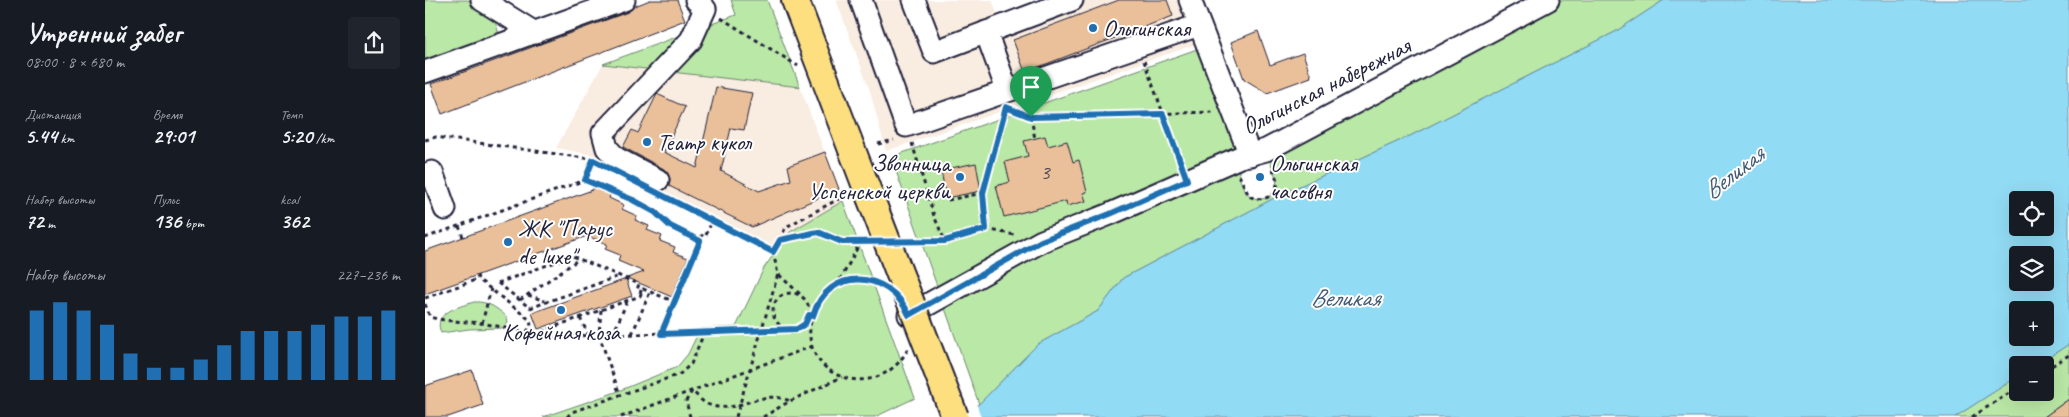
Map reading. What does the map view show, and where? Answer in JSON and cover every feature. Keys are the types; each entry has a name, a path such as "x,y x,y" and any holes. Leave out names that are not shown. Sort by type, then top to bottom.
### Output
{"main road":[{"path":"795,0 862,194 955,417"}],"street":[{"path":"482,0 535,33"},
{"path":"425,72 624,0"},
{"path":"861,0 904,132 1199,25"},
{"path":"914,0 935,52 1072,0"},
{"path":"1190,0 1233,112 1260,158"},
{"name":"Ольгинская набережная","path":"909,315 1041,241 1110,214 1240,157 1260,158 1266,150 1548,0"},
{"path":"660,188 616,158 607,148 603,133 691,40 701,4"},
{"path":"986,32 1000,98"},
{"path":"425,175 432,172 445,209"}],"path":[{"path":"701,4 804,70"},
{"path":"1139,46 1187,180"},
{"path":"899,241 945,241 986,229 983,193 1000,98 1031,117 1233,112"},
{"path":"1031,117 1035,138"},
{"path":"878,144 904,132 923,175 934,216 945,241"},
{"path":"425,140 436,136 591,159 593,160 585,180"},
{"path":"1239,175 1249,196 1257,200 1267,198 1274,193 1277,184 1260,158"},
{"path":"425,238 585,180 633,200 655,212 670,226 700,241"},
{"path":"660,188 712,221 773,252"},
{"path":"948,200 983,193"},
{"path":"862,194 786,227 773,252 779,274 809,305 811,315 810,334 813,346 823,364 842,377 865,381 875,379 895,367 905,354 911,338 909,315"},
{"path":"661,334 700,241 712,221"},
{"path":"780,240 818,232 842,242 871,241"},
{"path":"425,304 430,317 445,322 482,323 502,326 542,337 792,329 805,324 819,301 835,286 861,241"},
{"path":"530,308 498,283 572,256 639,284 637,290 642,292"},
{"path":"520,300 579,259"},
{"path":"736,417 779,274"},
{"path":"525,316 530,308 619,276"},
{"path":"425,298 477,277 531,320 531,326 526,334"},
{"path":"835,286 857,279 869,280 885,285"},
{"path":"482,323 491,289"},
{"path":"534,335 640,296 643,289 675,302"},
{"path":"632,334 650,292"},
{"path":"792,329 777,323 773,307 779,298 788,293 803,297"},
{"path":"527,294 546,302"},
{"path":"613,335 627,301"},
{"path":"601,310 599,335 620,395"},
{"path":"580,318 589,336"},
{"path":"567,417 572,412 680,374 691,364 704,333"},
{"path":"621,417 813,346"},
{"path":"2054,364 2069,355"},
{"path":"763,417 842,377"},
{"path":"692,391 705,403 717,408 739,406 775,396 790,402"},
{"path":"689,417 687,401 692,391"},
{"path":"1972,417 2009,393"}],"shaded area":[{"path":"836,0 992,0 999,18 1044,0 1201,0 1214,38 886,151 870,91"},
{"path":"603,64 800,87 843,201 790,232 778,249 593,155 556,148"}],"green space":[{"path":"425,0 468,0 492,12 501,40 425,65"},
{"path":"731,0 767,0 800,87 603,64 736,15"},
{"path":"1560,0 1664,0 1615,32 1410,136 1280,195 1123,278 1098,311 1038,344 979,404 891,157 1200,48 1240,157 1240,180 1246,192 1256,199 1262,199 1274,193 1277,180 1267,154 1455,62"},
{"path":"843,201 915,398 875,417 543,417 616,392 677,367 688,354 700,329 736,327 764,268 790,232"},
{"path":"474,302 488,304 496,308 507,317 508,323 503,328 469,329 441,333 440,320 444,315 455,308"},
{"path":"2069,344 2069,399 2044,417 1955,417 2009,382 2009,401 2054,401 2054,356 2051,356"}],"water":[{"name":"Великая","path":"1664,0 2069,0 2069,344 2051,356 2009,356 2009,382 1955,417 940,417 979,404 1038,344 1098,311 1123,278 1280,195 1410,136 1615,32"}],"pier":[{"path":"976,403 981,417 938,417 939,415"}],"building":[{"path":"650,0 677,0 685,20 442,114 431,84 628,12 635,6"},
{"name":"Ольгинская","path":"1119,0 1167,0 1173,16 1025,72 1013,40"},
{"path":"1258,31 1270,65 1303,53 1311,77 1267,93 1244,79 1231,42"},
{"path":"716,87 752,93 744,130 731,128 721,171 759,191 791,180 788,166 825,152 839,189 752,227 669,186 670,179 664,169 623,147 632,130 638,133 657,94 685,107 664,152 697,168"},
{"path":"1045,136 1048,146 1067,141 1073,162 1079,160 1087,192 1083,193 1086,201 1067,206 1066,201 1004,217 996,186 1010,182 1005,162 1028,156 1024,141"},
{"name":"Звонница Успенской церкви","path":"976,163 981,191 946,198 941,170"},
{"name":"ЖК \"Парус de luxe\"","path":"594,186 611,193 609,198 624,205 622,209 637,216 635,220 649,226 647,230 662,236 660,241 675,247 673,252 688,258 672,297 627,278 644,272 618,261 620,255 605,249 607,244 587,236 425,294 425,251 592,190"},
{"name":"ЖК \"Парус de luxe\"","path":"626,279 632,296 538,329 532,313"},
{"path":"472,370 483,405 448,417 425,417 425,386"},
{"path":"2069,399 2069,417 2044,417"}],"place":[{"name":"Ольгинская","path":"1093,28"},
{"name":"Театр кукол","path":"647,142"},
{"name":"Звонница Успенской церкви","path":"960,177"},
{"name":"Ольгинская часовня","path":"1260,177"},
{"name":"ЖК \"Парус de luxe\"","path":"508,242"},
{"name":"Кофейная коза","path":"561,310"}],"route":[{"path":"1006,107 1031,117 1163,114 1187,180 1110,214 1041,241 909,315 905,305 889,288 869,280 857,279 835,286 819,301 813,316 809,315 805,324 797,329 661,334 700,241 670,226 655,212 633,200 585,180 593,160 773,252 780,240 818,232 842,242 945,241 986,229 983,193 1006,107"}]}
